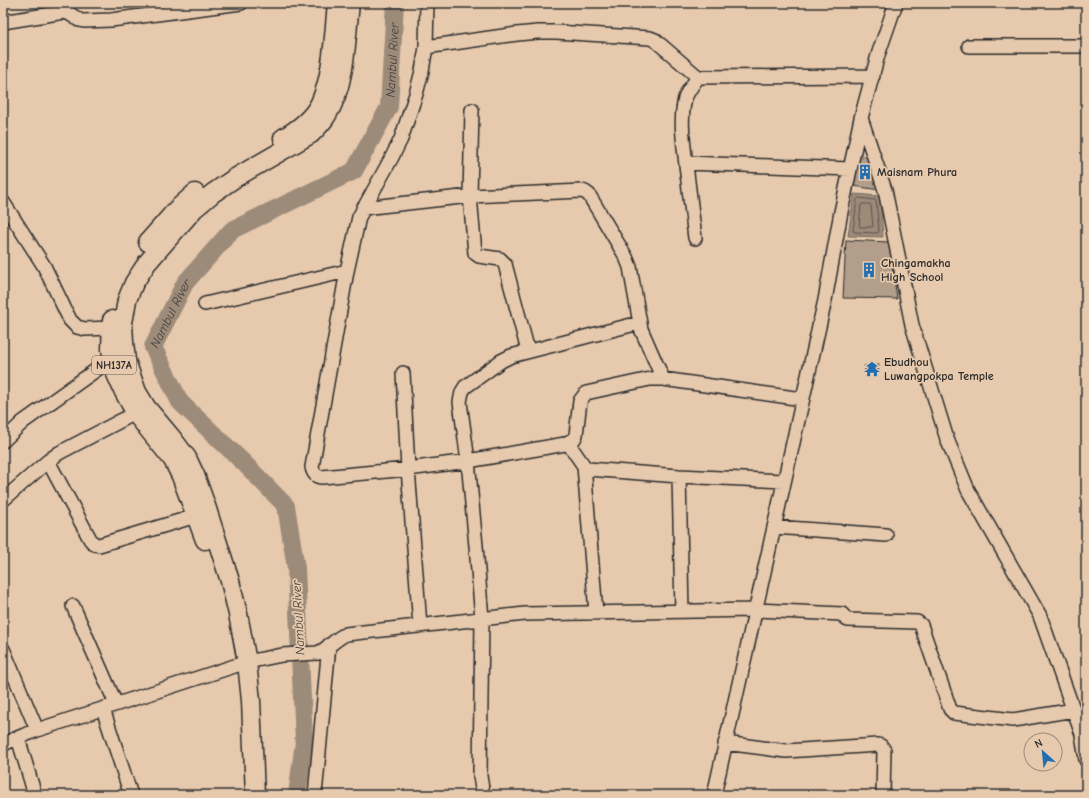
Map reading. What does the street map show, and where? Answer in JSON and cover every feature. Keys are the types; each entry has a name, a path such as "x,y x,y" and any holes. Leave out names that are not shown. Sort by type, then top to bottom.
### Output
{"highway":[{"name":"NH137A","path":"243,795 241,664 238,614 230,581 206,506 187,458 172,438 141,410 124,392 116,374 111,349 112,314 123,278 139,254 177,209 212,179 293,132 320,104 331,64 336,3"},
{"name":"NH137A","path":"255,795 251,701 241,664 233,645 211,558 181,476 173,460 141,410 126,361 123,323 127,300 134,283 152,257 194,209 213,193 235,178 311,134 327,116 334,102 342,74 350,3"}],"street":[{"path":"3,22 65,12 79,20 84,21 111,20 241,3"},
{"path":"427,3 426,47 416,94 401,139 359,217 312,468 315,474 322,477 408,469 468,461 565,444 574,439 580,401 586,393 650,379 663,379 802,399"},
{"path":"714,795 724,743 825,300 850,168 878,55 896,3"},
{"path":"426,47 538,32 650,38 660,43 698,77 873,76"},
{"path":"969,46 1086,46"},
{"path":"695,238 683,138 683,104 687,94 698,77"},
{"path":"472,110 470,196 475,253 479,256 500,259 504,264 528,351"},
{"path":"862,118 885,190 912,325 947,439 968,490 1040,616 1082,734 1086,760"},
{"path":"686,163 850,168"},
{"path":"363,208 470,196 585,192 589,195 626,257 630,267 639,323 663,379"},
{"path":"3,202 44,266 70,320 77,327 85,329 111,328"},
{"path":"205,304 348,271"},
{"path":"483,795 480,776 482,619 468,461 460,402 462,392 466,387 501,360 511,356 639,323"},
{"path":"3,440 23,422 113,358"},
{"path":"403,373 408,469 420,626"},
{"path":"3,500 59,453 141,410"},
{"path":"568,442 584,466 588,469 679,476 784,481"},
{"path":"48,461 93,544 99,545 196,516"},
{"path":"584,466 596,613"},
{"path":"679,476 682,612"},
{"path":"774,527 886,535"},
{"path":"74,606 116,704"},
{"path":"3,744 37,730 241,664 282,655 324,649 339,637 346,634 525,614 755,610 842,614 846,620 919,623 921,625 950,709 954,713 1013,720 1074,710"},
{"path":"3,649 37,730"},
{"path":"315,795 324,649"},
{"path":"103,709 131,795"},
{"path":"18,738 35,795"},
{"path":"724,743 786,751 878,745 884,750 883,795"}],"water":[{"path":"854,194 880,196 883,237 848,236"}],"building":[{"name":"Maisnam Phura","path":"870,155 879,190 854,186 859,157"},
{"name":"Chingamakha High School","path":"846,240 889,242 897,299 843,298"},
{"name":"Ebudhou Luwangpokpa Temple","path":"879,365 878,372 866,373 864,366"}],"waterway":[{"name":"Nambul River","path":"297,795 304,742 296,568 286,506 245,464 180,402 153,347 185,283 232,230 354,171 389,107 395,3"}],"place":[{"name":"Maisnam Phura","path":"865,172"},
{"name":"Chingamakha High School","path":"869,270"},
{"name":"Ebudhou Luwangpokpa Temple","path":"872,369"}]}
